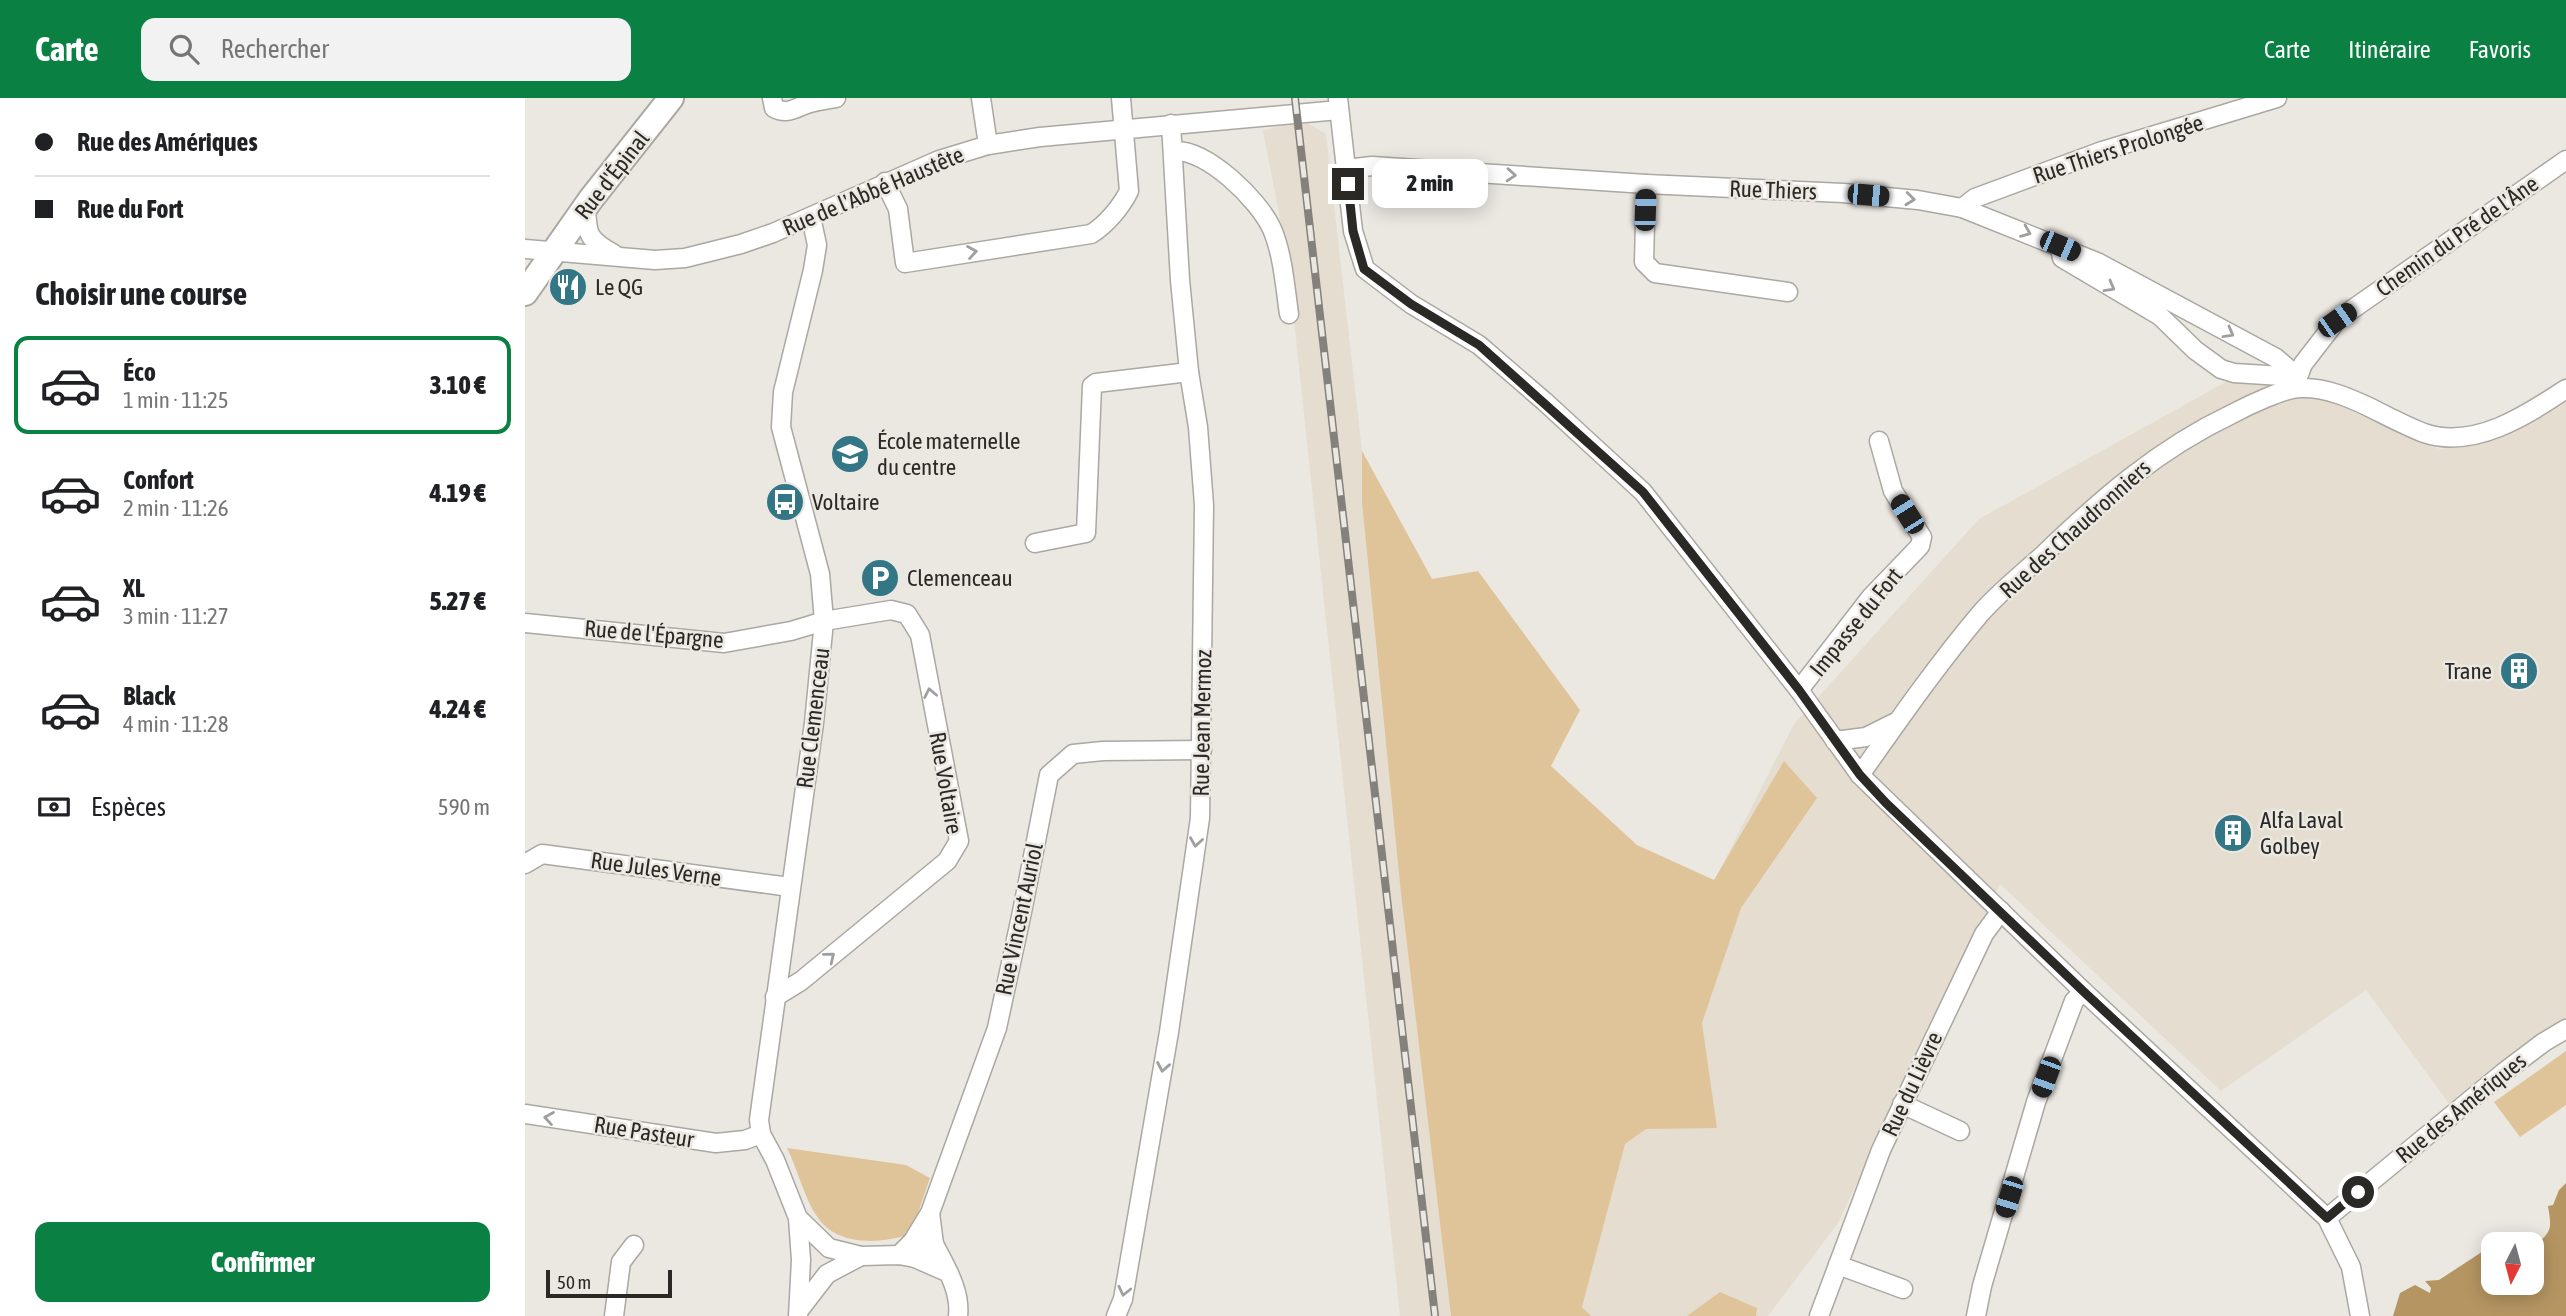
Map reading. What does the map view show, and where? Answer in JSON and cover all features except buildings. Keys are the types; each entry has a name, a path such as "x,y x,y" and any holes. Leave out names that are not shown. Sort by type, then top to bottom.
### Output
{"main road":[{"name":"Rue d'Épinal","path":"525,293 586,206 671,98"}],"street":[{"path":"772,98 774,108 781,112 836,98"},
{"path":"981,98 988,145"},
{"path":"885,182 898,209 905,263 1091,234 1098,230 1124,201 1129,191 1121,98"},
{"name":"Rue Thiers Prolongée","path":"1962,208 1975,198 2102,151 2277,98"},
{"path":"1338,104 1353,231 1364,269 1411,304 1479,345 1643,492 1799,690 1860,775 2083,991 2327,1218 2351,1267 2361,1316"},
{"name":"Rue de l'Abbé Haustête","path":"525,249 619,258 685,258 741,244 939,160 988,145 1039,136 1171,124 1338,104"},
{"name":"Rue Jean Mermoz","path":"1116,1316 1125,1290 1171,1020 1200,818 1204,505 1181,280 1171,124"},
{"path":"1174,151 1182,150 1199,156 1226,175 1258,207 1272,229 1289,314"},
{"name":"Chemin du Pré de l'Âne","path":"2298,382 2309,354 2337,320 2566,160"},
{"name":"Rue Thiers","path":"1346,169 1372,166 1646,184 1843,193 1918,200 1962,208 2097,262 2276,358 2298,382"},
{"path":"1646,184 1644,262 1655,273 1788,292"},
{"path":"586,206 589,236 598,246 619,258"},
{"name":"Rue Clemenceau","path":"798,1218 775,1160 761,1134 759,1120 814,723 824,621 820,574 781,427 783,392 817,245 811,216"},
{"name":"Rue Thiers","path":"2060,246 2062,258 2160,316 2195,350 2221,369 2298,382"},
{"path":"1035,543 1086,533 1092,386 1096,383 1189,372"},
{"path":"2298,382 2350,398 2426,433 2445,437 2473,435 2503,426 2566,389"},
{"name":"Rue des Chaudronniers","path":"1860,775 1897,721 1982,612 2115,488 2172,446 2204,427 2298,382"},
{"name":"Impasse du Fort","path":"1799,690 1871,597 1920,546 1922,537 1893,491 1879,441"},
{"name":"Rue Voltaire","path":"775,997 801,981 947,861 959,841 920,635 907,614 891,610 824,621"},
{"name":"Rue de l'Épargne","path":"525,623 724,643 791,631 824,621"},
{"name":"Rue des Chaudronniers","path":"1835,741 1866,737 1897,721"},
{"name":"Rue Vincent Auriol","path":"909,1251 930,1213 997,1028 1049,775 1073,754 1202,750"},
{"name":"Rue Jules Verne","path":"525,864 542,854 790,887"},
{"name":"Rue du Lièvre","path":"1819,1316 1881,1150 1984,934 2001,911"},
{"path":"1976,1316 1982,1286 2036,1102 2074,1001 2083,991"},
{"name":"Rue des Amériques","path":"2327,1218 2503,1073 2566,1029"},
{"path":"1902,1104 1960,1131"},
{"name":"Rue Pasteur","path":"525,1114 716,1143 745,1140 761,1134"},
{"name":"Rue Vincent Auriol","path":"930,1213 934,1244 956,1291 958,1316"},
{"path":"798,1218 829,1248 860,1256 909,1251 934,1244"},
{"path":"798,1218 801,1260 799,1313"},
{"path":"614,1316 621,1262 634,1245"},
{"path":"801,1260 829,1248"},
{"path":"827,1274 829,1248"},
{"path":"909,1251 949,1273"},
{"path":"799,1313 827,1274 860,1256"},
{"path":"801,1260 827,1274"},
{"path":"1838,1265 1903,1289"}],"shaded area":[{"path":"1309,124 1326,134 1362,451 1362,503 1401,894 1451,1316 1400,1316 1287,254 1263,131 1282,125"},
{"path":"2251,368 2442,450 2566,377 2566,1039 2450,1105 2366,990 2221,1091 2000,884 1838,1223 1768,1316 1560,1316 1573,1158 1794,724 1979,519"},
{"path":"1362,451 1432,579 1478,571 1580,710 1551,766 1637,845 1714,880 1784,761 1817,798 1741,908 1702,1023 1717,1128 1646,1129 1625,1144 1582,1307 1591,1316 1451,1316 1401,894 1362,503"},
{"path":"2566,1051 2566,1105 2520,1137 2494,1102"},
{"path":"787,1148 906,1165 930,1178 918,1213 904,1236 858,1240 846,1238 826,1227 809,1202"},
{"path":"2566,1183 2566,1316 2393,1316 2400,1293 2415,1285 2430,1293 2431,1288 2425,1281 2439,1280 2481,1253 2481,1295 2545,1295 2545,1236 2550,1221 2548,1206 2553,1205 2559,1190"},
{"path":"1720,1292 1757,1308 1756,1316 1687,1316"}],"railway":[{"path":"1295,98 1435,1316"}],"place":[{"name":"Le QG","path":"568,287"},
{"name":"École maternelle du centre","path":"850,454"},
{"name":"Voltaire","path":"785,502"},
{"name":"Clemenceau","path":"880,578"},
{"name":"Trane","path":"2519,671"},
{"name":"Alfa Laval Golbey","path":"2233,833"}],"route":[{"path":"1348,184 1353,231 1364,269 1411,304 1479,345 1643,492 1799,690 1860,775 1886,803 2327,1218 2358,1192"}]}
